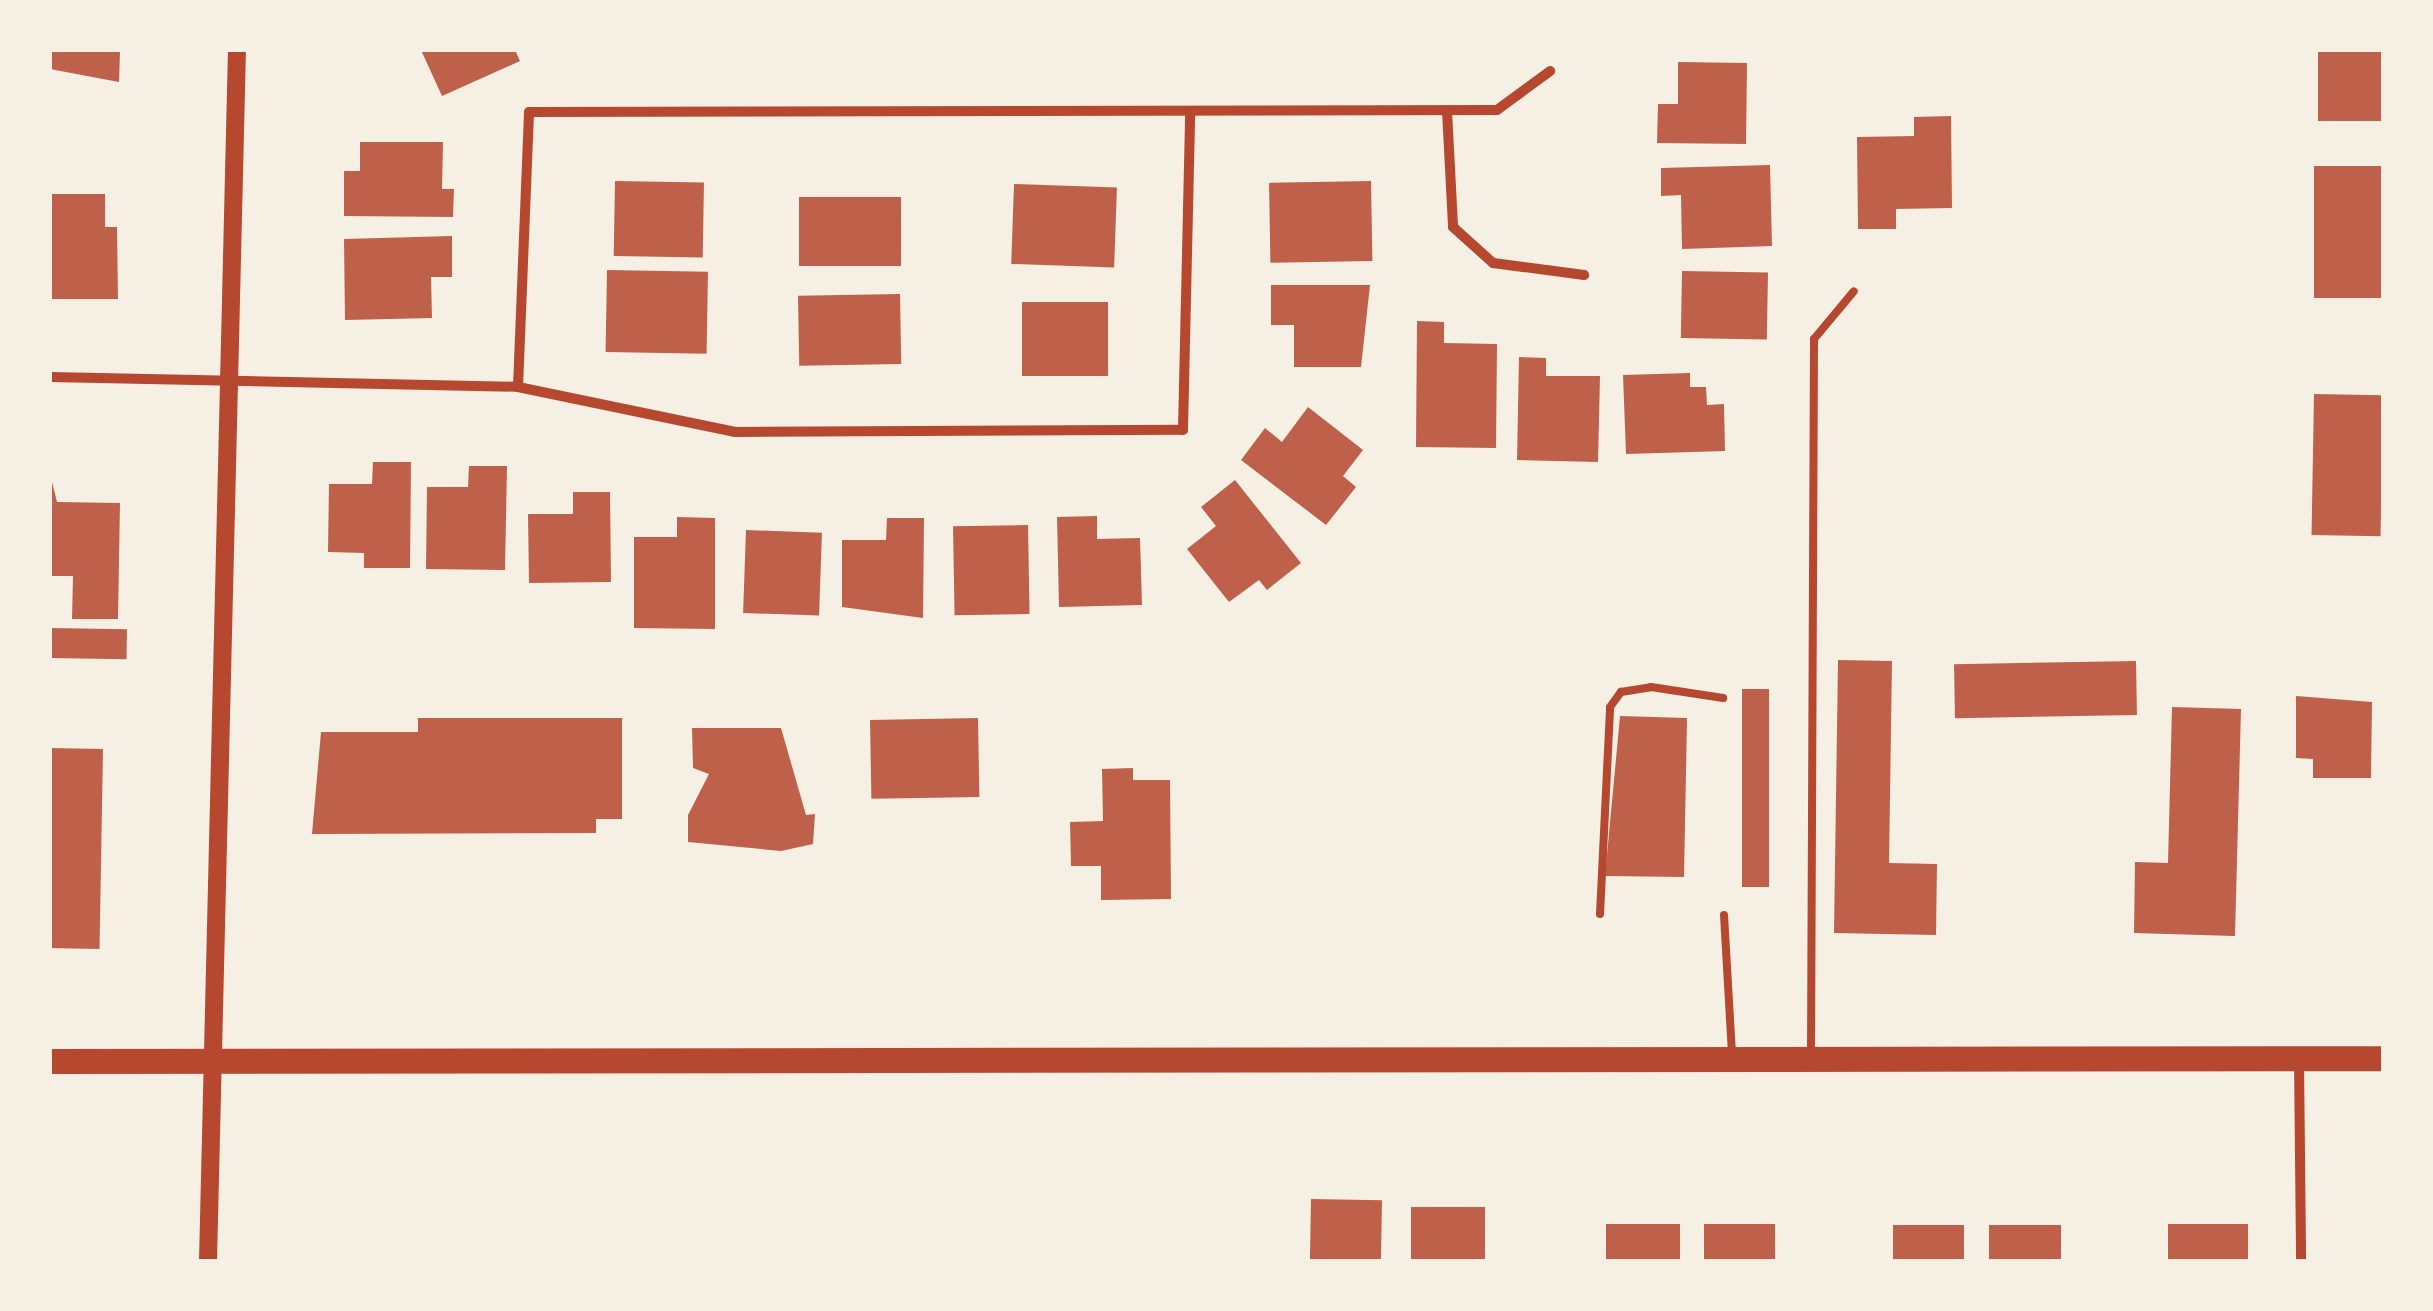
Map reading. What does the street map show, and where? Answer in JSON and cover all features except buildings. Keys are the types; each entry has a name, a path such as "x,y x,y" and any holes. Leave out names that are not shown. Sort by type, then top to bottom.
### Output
{"main road":[{"path":"50,1060 2383,1058"}],"street":[{"path":"208,1261 216,1060 237,50"},
{"path":"518,386 529,112 1190,115 1497,110 1550,71"},
{"path":"1447,111 1453,226 1492,263 1584,274"},
{"path":"50,377 518,386 734,432 1183,430 1190,115"},
{"path":"2300,1059 2301,1261"}],"lane":[{"path":"1812,1059 1814,338 1854,291"},
{"path":"1600,914 1610,707 1622,692 1651,687 1723,698"},
{"path":"1724,915 1732,1059"}]}
